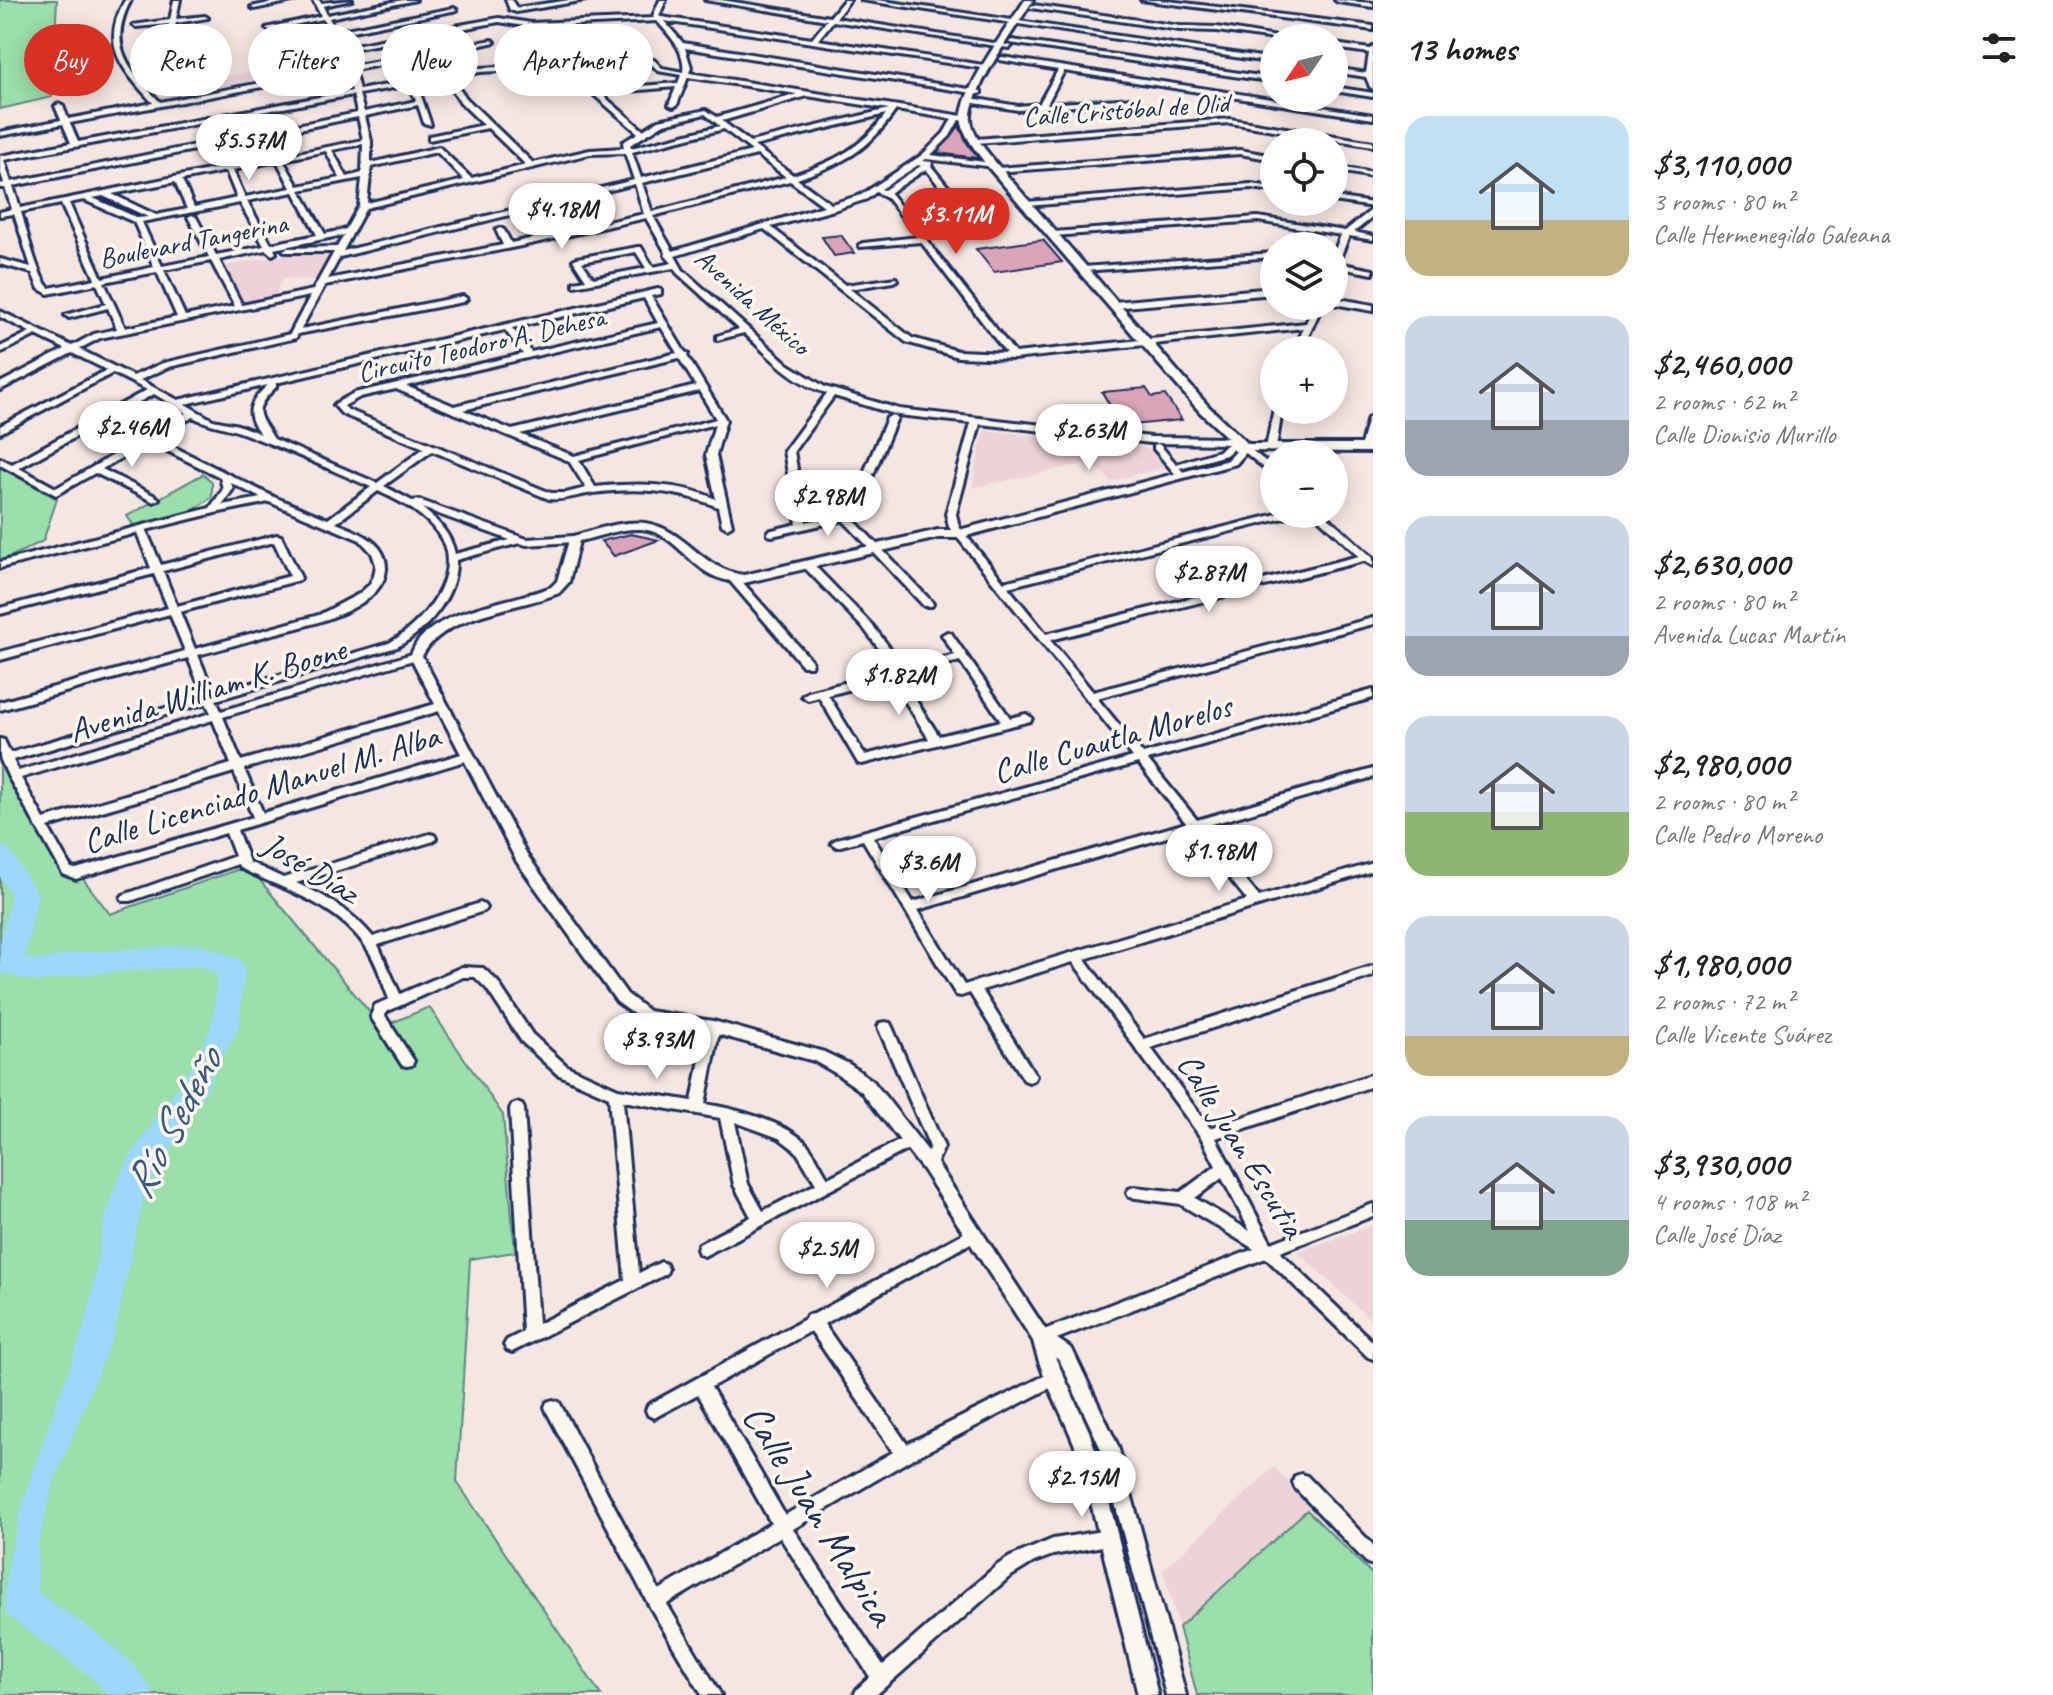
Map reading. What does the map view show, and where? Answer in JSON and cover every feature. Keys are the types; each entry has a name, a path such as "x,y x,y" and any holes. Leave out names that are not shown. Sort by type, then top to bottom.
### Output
{"main road":[{"path":"974,95 1002,59 1032,2"},
{"path":"1008,44 988,67 961,121 994,167 1237,445"},
{"name":"Avenida México","path":"1237,445 1260,444"},
{"name":"Avenida México","path":"1348,444 1369,444"}],"street":[{"path":"128,0 119,16 118,52 129,73 158,104"},
{"path":"172,24 177,0"},
{"path":"254,7 294,0"},
{"path":"330,24 318,2 349,0"},
{"path":"288,24 408,0 418,24"},
{"path":"509,0 513,10 583,0"},
{"path":"657,19 663,0"},
{"path":"708,0 1260,78"},
{"path":"814,41 847,0"},
{"path":"864,0 1260,59"},
{"path":"1022,0 1180,28 1260,35"},
{"path":"1144,0 1373,28"},
{"path":"1338,0 1373,5"},
{"path":"1240,2 1275,14"},
{"path":"525,24 544,5"},
{"path":"365,27 454,10"},
{"path":"145,24 205,18"},
{"path":"657,19 681,45 687,74 673,105"},
{"path":"478,24 499,20 525,24 657,19 988,67"},
{"path":"478,45 492,42"},
{"path":"681,45 974,95 1018,108 1133,100"},
{"path":"1348,47 1373,50 1373,87"},
{"path":"1002,59 1373,117"},
{"path":"653,62 658,69 961,121"},
{"path":"1042,106 1062,69"},
{"path":"1348,72 1371,75"},
{"path":"653,87 681,85"},
{"path":"0,134 248,88"},
{"path":"1348,91 1373,95"},
{"path":"716,120 809,93"},
{"path":"36,271 16,211 4,186 0,159 339,96"},
{"path":"293,335 363,206 367,141 356,96"},
{"path":"417,96 428,123"},
{"path":"465,96 488,126 531,166"},
{"path":"599,96 641,132"},
{"path":"4,186 419,103"},
{"path":"59,106 75,144"},
{"path":"748,145 893,109"},
{"path":"0,387 97,336 649,216 792,177 832,162 859,147 878,130 893,109"},
{"path":"626,151 627,142 641,132 668,120 706,112 831,208"},
{"path":"669,255 880,191 923,161 961,121"},
{"name":"Calle Cristóbal de Olid","path":"976,141 1230,121 1373,144"},
{"path":"432,138 488,126"},
{"path":"363,206 590,152 626,151 725,127"},
{"path":"0,214 367,141"},
{"path":"218,145 244,203 270,250"},
{"path":"328,149 344,179"},
{"path":"85,197 139,224 295,192 366,174 439,149 469,181"},
{"name":"Avenida México","path":"626,151 649,216 676,265 790,370 828,392 892,418 1237,445"},
{"name":"Boulevard Tangerina","path":"270,250 339,252 637,184 758,152"},
{"path":"923,161 938,159 994,167 1240,152 1260,156"},
{"path":"279,159 322,236"},
{"path":"923,161 956,202"},
{"path":"1348,171 1373,175"},
{"path":"295,192 366,174"},
{"path":"177,178 239,306"},
{"path":"1026,204 1260,187"},
{"path":"880,191 923,239 1013,356"},
{"path":"103,193 155,217"},
{"path":"64,201 122,331"},
{"path":"1348,201 1373,205"},
{"path":"1348,232 1373,213"},
{"path":"139,224 155,217 192,214"},
{"path":"1053,234 1258,219 1334,232"},
{"path":"139,224 182,318"},
{"path":"766,227 909,340 975,357 1212,343 1207,336 1308,325"},
{"path":"500,230 508,246"},
{"name":"Boulevard Tangerina","path":"36,271 44,289 102,283 350,231"},
{"path":"1348,234 1373,238"},
{"path":"863,245 923,239"},
{"path":"591,281 577,260 638,249 651,270"},
{"path":"607,255 621,275"},
{"path":"1083,269 1260,256"},
{"path":"0,261 36,271"},
{"path":"577,284 676,265"},
{"path":"1348,267 1373,272"},
{"path":"842,288 893,280"},
{"path":"646,295 658,292"},
{"path":"1113,305 1260,292"},
{"name":"Circuito Teodoro A. Dehesa","path":"179,403 646,295 721,420"},
{"path":"133,380 166,365 463,299"},
{"path":"1348,304 1373,308"},
{"path":"69,315 111,305"},
{"path":"0,314 154,390 211,423 231,426 277,443 405,498 520,540 541,543 628,527 651,527 670,536 711,573 734,579 956,530 1176,470 1232,462 1237,445 1260,462"},
{"path":"1304,336 1311,320"},
{"name":"Circuito Teodoro A. Dehesa","path":"665,324 348,398 339,405 549,496 561,497 592,490 673,487 701,494 721,505"},
{"path":"507,327 529,356"},
{"path":"720,338 746,330"},
{"path":"0,350 36,332"},
{"path":"454,409 684,354"},
{"path":"0,430 113,370"},
{"path":"277,443 254,417 263,393 279,381"},
{"path":"398,386 573,459 592,490"},
{"path":"512,433 701,388"},
{"path":"12,468 154,390"},
{"path":"237,390 257,403"},
{"path":"802,526 789,451 828,392"},
{"name":"Avenida México","path":"828,392 898,412 1157,447 1237,445"},
{"path":"0,461 56,492 194,412"},
{"path":"231,426 254,417"},
{"path":"772,533 846,517 854,512 892,418"},
{"path":"1369,444 1373,418"},
{"path":"573,459 721,420"},
{"path":"721,420 711,455 727,525"},
{"path":"975,423 951,514 956,530 1255,901"},
{"path":"0,706 323,617 355,603 368,594 377,582 382,568 380,558 364,538 271,499 148,438"},
{"path":"330,522 431,447"},
{"path":"1157,447 1176,470"},
{"path":"94,469 154,499"},
{"path":"214,510 228,489 224,476"},
{"path":"405,498 430,518 441,533 452,558 449,583 429,614 401,642 416,656 529,869 622,998 645,1016 713,1027 818,1056 867,1086 929,1165 1041,1338 1086,1449 1148,1695"},
{"path":"0,565 214,510 271,499"},
{"path":"846,517 928,604"},
{"path":"1000,586 1260,521"},
{"path":"1335,528 1370,560"},
{"path":"141,530 259,818"},
{"path":"0,611 277,538 296,578 0,656"},
{"path":"416,656 425,637 452,622 555,590 563,582 574,539"},
{"path":"452,558 520,540"},
{"path":"1043,638 1370,560"},
{"path":"807,564 869,628 936,741"},
{"path":"734,579 807,663"},
{"path":"429,614 452,622"},
{"path":"1090,696 1373,621"},
{"path":"947,635 1008,723"},
{"name":"Avenida William K. Boone","path":"6,758 211,701 401,642"},
{"name":"Avenida William K. Boone","path":"14,776 416,656"},
{"path":"808,696 962,657"},
{"path":"822,693 862,760 1026,718"},
{"name":"Calle Cuautla Morelos","path":"837,843 1373,694"},
{"path":"0,743 40,825 442,706"},
{"name":"Calle Licenciado Manuel M. Alba","path":"40,825 71,873 468,756"},
{"path":"909,908 1373,773"},
{"name":"José Díaz","path":"230,828 239,859 252,870 285,882 341,914 370,943 397,1001"},
{"path":"866,835 909,908 1029,1076"},
{"path":"285,882 430,838"},
{"path":"127,898 239,859"},
{"path":"967,989 1373,867"},
{"path":"370,943 480,908"},
{"name":"Calle Juan Escutia","path":"1076,956 1207,1135 1266,1248 1373,1352"},
{"path":"1143,1045 1373,971"},
{"path":"407,1061 378,1017 380,1009 462,972 478,972 492,985 527,1038 562,1070 616,1094 726,1113 794,1140 825,1186"},
{"path":"698,1107 713,1027"},
{"path":"885,1027 937,1147 929,1165"},
{"path":"1207,1135 1373,1080"},
{"path":"616,1094 633,1284"},
{"path":"517,1109 531,1336"},
{"path":"726,1113 741,1185 760,1220"},
{"path":"704,1249 911,1141"},
{"path":"1183,1198 1225,1168"},
{"path":"1134,1193 1183,1198 1266,1248"},
{"path":"1041,1338 1266,1248 1373,1210"},
{"path":"654,1410 812,1320 973,1234"},
{"path":"512,1345 661,1269"},
{"path":"812,1320 904,1454"},
{"path":"1041,1338 1066,1355 1109,1446 1176,1695"},
{"path":"656,1601 904,1454 1055,1378"},
{"name":"Calle Juan Malpica","path":"701,1385 782,1526 882,1679"},
{"path":"553,1407 656,1601 712,1695"},
{"path":"1086,1449 1109,1446"},
{"path":"1301,1482 1373,1557"},
{"path":"863,1695 1002,1572 1026,1555 1052,1545 1108,1538"}],"shaded area":[{"path":"248,72 248,86 232,89 232,75"},
{"path":"157,96 190,96 162,101"},
{"path":"294,253 335,254 322,280 283,278 274,297 243,303 225,266"},
{"path":"984,430 1152,449 1168,466 1111,481 1092,462 972,488"},
{"path":"1373,1225 1373,1322 1298,1252"},
{"path":"1274,1467 1312,1505 1179,1627 1163,1570"}],"green space":[{"path":"0,0 57,0 56,24 24,24 24,96 52,97 0,109"},
{"path":"0,467 57,499 43,541 0,562"},
{"path":"203,474 212,482 212,497 191,512 134,526 127,516"},
{"path":"0,740 13,787 110,914 248,866 382,1027 429,1007 503,1115 515,1252 470,1259 457,1482 601,1695 0,1695"},
{"path":"1307,1510 1373,1575 1373,1695 1197,1695 1179,1627"}],"building":[{"path":"959,126 967,143 978,158 937,153"},
{"path":"841,235 854,253 834,256 822,237"},
{"path":"1043,240 1062,262 994,272 976,249"},
{"path":"1146,388 1152,397 1165,395 1182,420 1122,426 1102,392"},
{"path":"631,534 659,540 614,556 601,541"}],"waterway":[{"name":"Río Sedeño","path":"0,856 25,894 9,965 39,971 74,964 201,955 231,968 225,1027 185,1101 130,1188 99,1331 36,1482 20,1542 18,1601 105,1665 135,1695"}]}
